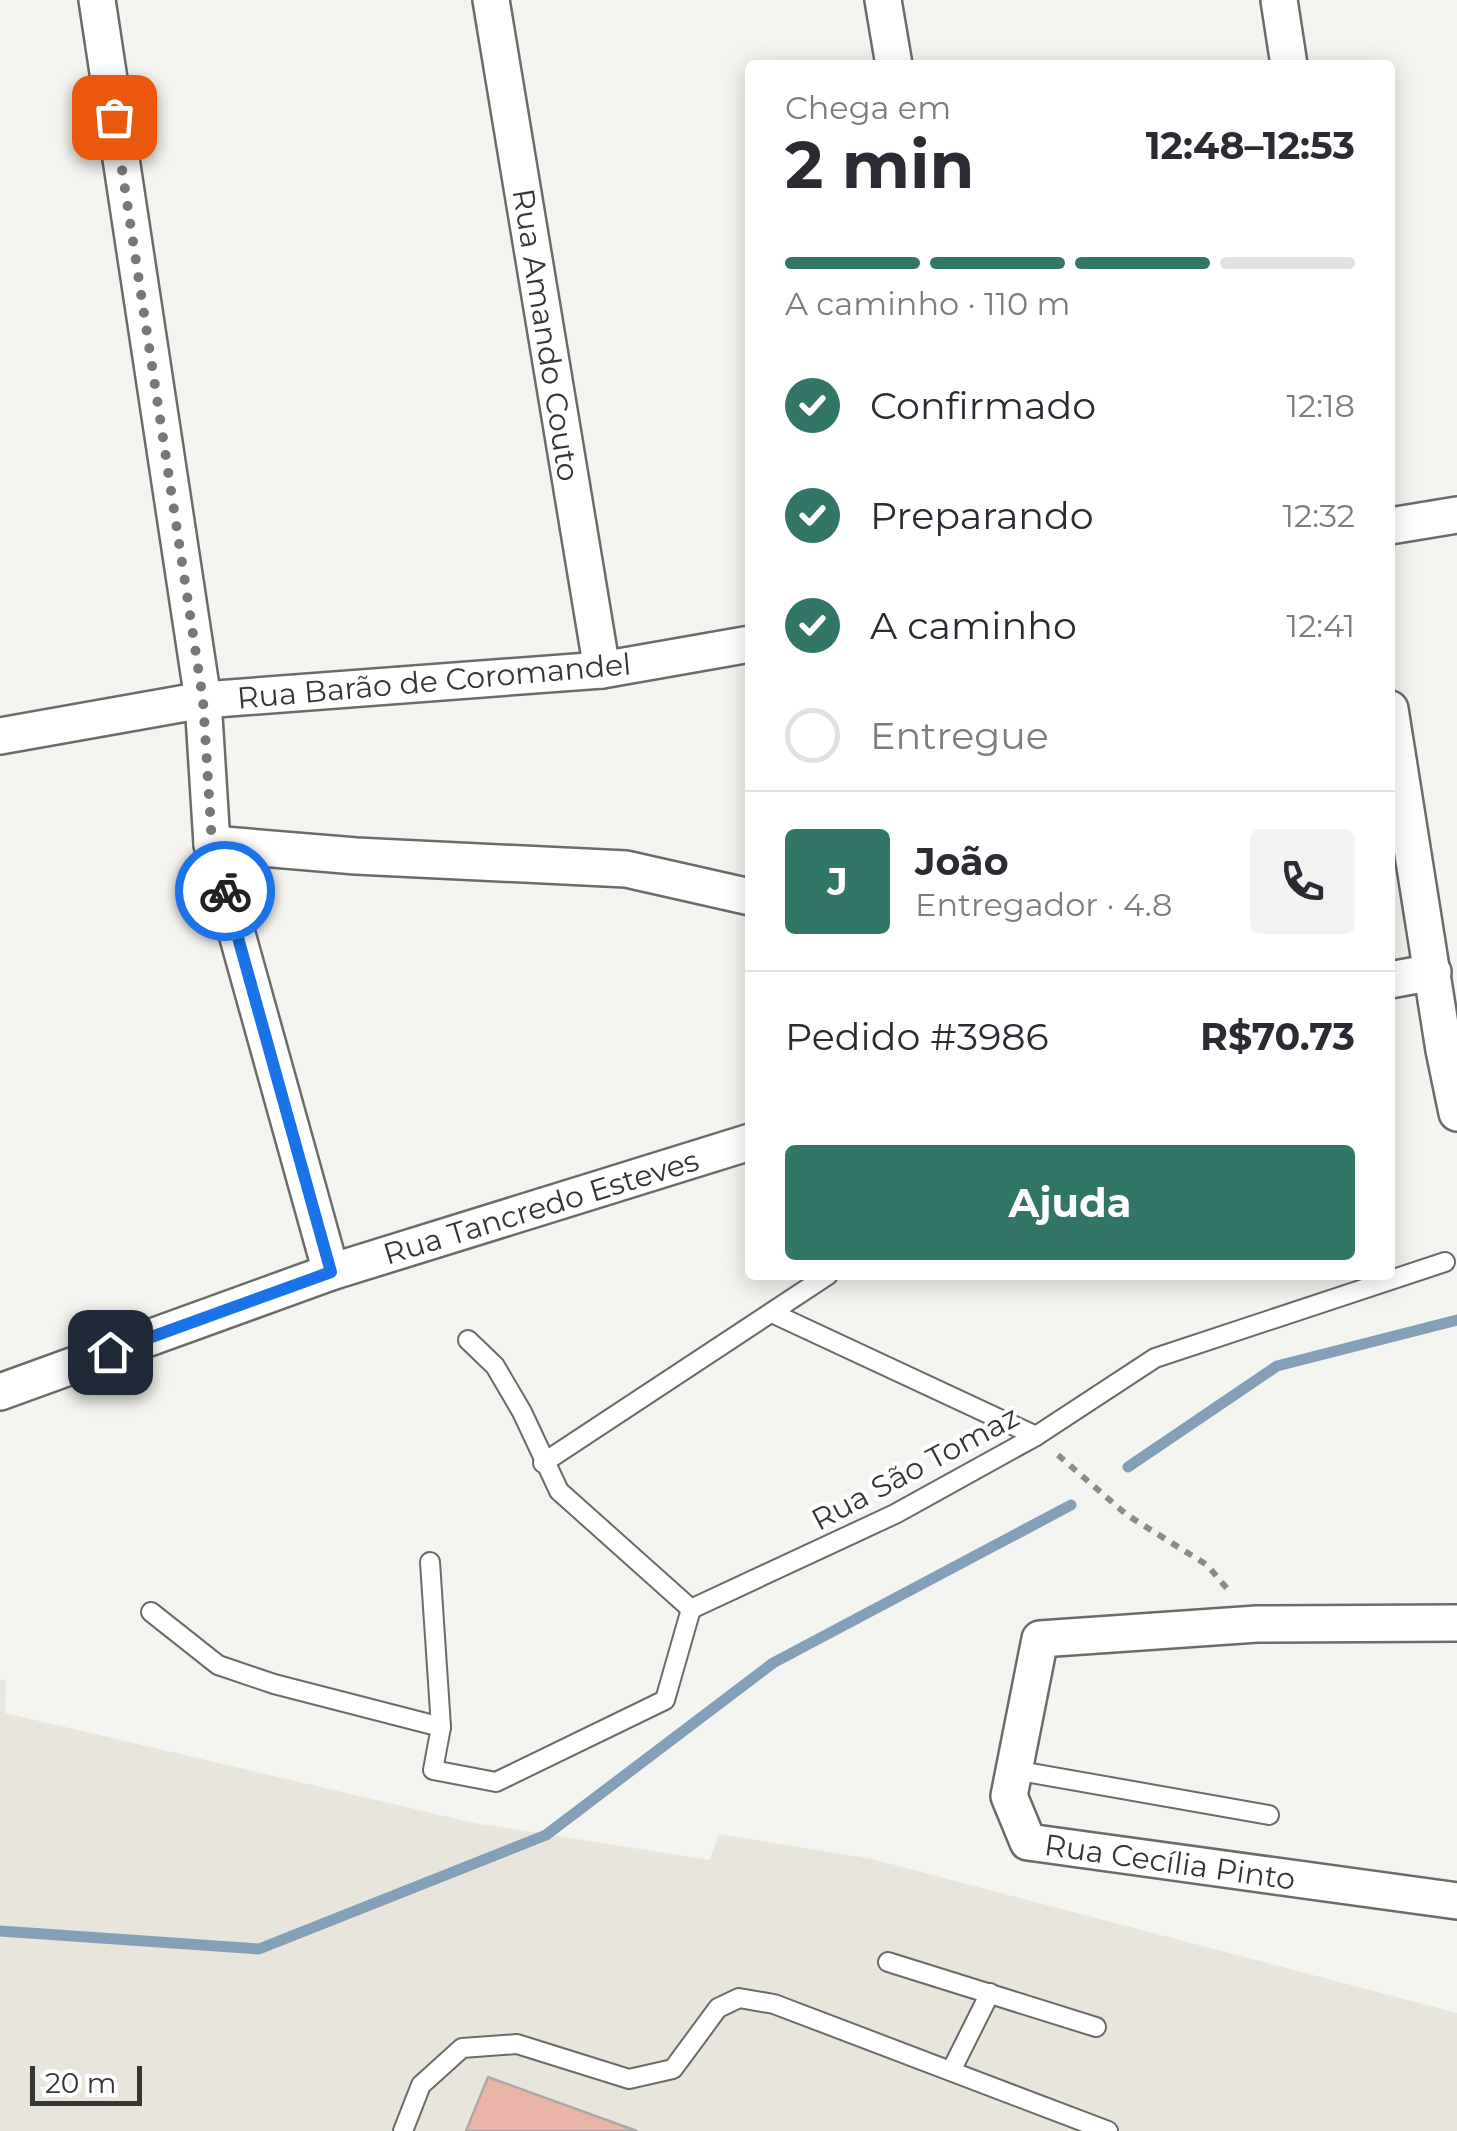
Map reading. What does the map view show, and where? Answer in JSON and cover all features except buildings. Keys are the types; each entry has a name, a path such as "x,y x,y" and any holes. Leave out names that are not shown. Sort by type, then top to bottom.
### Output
{"street":[{"path":"97,0 203,700 212,844 331,1272"},
{"name":"Rua Amando Couto","path":"491,0 602,670"},
{"path":"883,0 893,60"},
{"path":"1279,0 1288,60"},
{"path":"1395,525 1457,514"},
{"name":"Rua Barão de Coromandel","path":"0,736 203,700 602,670 745,645"},
{"path":"1395,740 1457,1112"},
{"path":"212,844 356,856 626,869 745,896"},
{"path":"1395,979 1433,972"},
{"name":"Rua Tancredo Esteves","path":"0,1392 331,1272 745,1144"},
{"name":"Rua Cecília Pinto","path":"1457,1623 1257,1624 1040,1640 1008,1796 1028,1842 1457,1901"}],"lane":[{"name":"Rua São Tomaz","path":"1395,1278 1444,1262"},
{"path":"543,1463 821,1280"},
{"name":"Rua São Tomaz","path":"691,1609 895,1514 1036,1436 1155,1358 1390,1280"},
{"path":"772,1313 1036,1436"},
{"path":"430,1562 441,1727 434,1770 496,1782 665,1700 691,1609 559,1490 495,1366 468,1340"},
{"path":"150,1612 218,1665 274,1684 441,1727"},
{"path":"1014,1770 1269,1816"},
{"path":"888,1962 1096,2027"},
{"path":"951,2071 990,1993"},
{"path":"402,2131 421,2085 462,2048 517,2044 629,2079 673,2069 718,2008 738,1998 774,2004 1108,2131"}],"path":[{"path":"1036,1436 1126,1515 1207,1565 1257,1624"}],"shaded area":[{"path":"0,1679 6,1681 5,1713 474,1823 710,1860 719,1834 872,1859 1457,2013 1457,2131 0,2131"}],"waterway":[{"path":"1128,1467 1277,1366 1457,1320"},
{"path":"0,1931 259,1949 546,1835 773,1663 1071,1505"}],"way so far":[{"path":"114,117 203,700 212,844 225,891"}],"route":[{"path":"110,1352 331,1272 225,891"}]}
